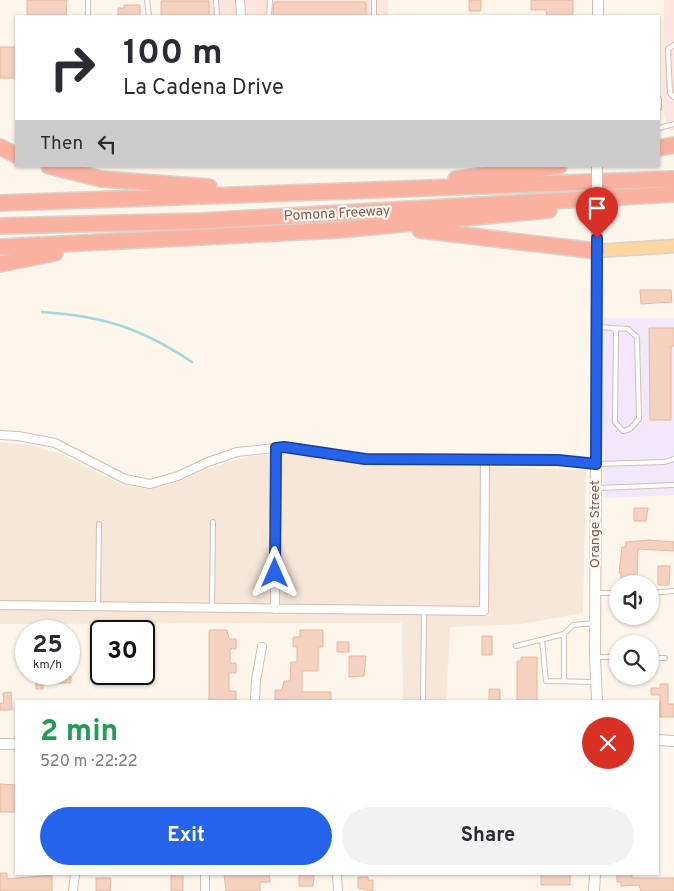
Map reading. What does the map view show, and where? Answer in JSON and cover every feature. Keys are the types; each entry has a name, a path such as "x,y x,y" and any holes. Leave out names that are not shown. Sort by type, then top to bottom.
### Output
{"highway":[{"path":"660,148 674,145"},
{"path":"0,147 15,154"},
{"path":"53,167 101,179 285,192"},
{"path":"352,190 550,167"},
{"name":"Pomona Freeway","path":"0,203 285,192 494,187 674,179"},
{"path":"0,247 339,230 511,215 670,194"},
{"name":"Pomona Freeway","path":"0,226 201,221 670,194"},
{"path":"339,230 407,229 597,251"},
{"path":"0,264 43,254 168,240"}],"main road":[{"path":"597,251 674,246"}],"street":[{"path":"240,0 241,15"},
{"path":"598,0 598,15"},
{"name":"Orange Street","path":"597,167 594,657 597,700"},
{"path":"0,435 56,442 125,479 150,484 178,476 208,462 237,452 284,447 365,459 558,460 596,464"},
{"path":"275,608 276,448"},
{"path":"0,605 484,611 485,460"},
{"path":"255,700 256,680 262,647"},
{"path":"659,740 674,740"},
{"path":"0,744 15,744"},
{"path":"73,891 74,875"},
{"path":"205,875 205,891"},
{"path":"337,875 338,891"},
{"path":"594,891 595,875"}],"lane":[{"path":"88,0 88,15"},
{"path":"148,0 149,15"},
{"path":"216,0 217,15"},
{"path":"269,15 270,0"},
{"path":"374,0 374,15"},
{"path":"674,45 668,49 670,93 674,97"},
{"path":"660,128 674,124"},
{"path":"596,327 613,328 628,329 637,337 639,419 630,429 623,431 615,422 616,332 613,328"},
{"path":"596,464 665,462 674,459"},
{"path":"596,488 674,485"},
{"path":"212,608 213,522"},
{"path":"98,606 99,524"},
{"path":"659,592 674,591"},
{"path":"595,593 609,593"},
{"path":"424,610 424,700"},
{"path":"516,646 564,634 573,625 595,623"},
{"path":"564,634 564,682"},
{"path":"542,640 546,681 596,682"},
{"path":"594,657 609,657"},
{"path":"659,658 664,658"}],"shaded area":[{"path":"161,0 388,0 388,15 161,15"},
{"path":"664,0 674,0 674,130 670,131 663,111"},
{"path":"604,318 674,318 674,495 604,498 601,394"},
{"path":"0,442 31,445 63,455 120,484 146,489 173,484 216,466 250,456 284,454 347,462 586,470 583,613 521,624 450,627 446,700 403,700 402,623 155,624 155,620 90,620 90,624 80,624 80,620 15,620 15,624 0,624"}],"building":[{"path":"27,0 67,0 66,15 27,15"},
{"path":"469,0 481,0 481,11 469,11"},
{"path":"531,0 573,0 573,15 547,15 546,10 531,10"},
{"path":"161,1 209,1 209,15 161,15"},
{"path":"274,2 366,2 366,15 273,15"},
{"path":"124,5 140,5 140,15 118,15 118,8 124,8"},
{"path":"0,47 15,47 15,78 0,78"},
{"path":"640,290 671,290 672,302 641,304"},
{"path":"649,328 674,328 674,346 671,346 671,420 650,420"},
{"path":"634,508 648,508 646,521 634,521"},
{"path":"649,540 674,542 674,551 638,549 637,575 621,575 619,573 622,547 625,547 626,542"},
{"path":"658,566 670,566 669,585 659,585"},
{"path":"209,630 227,630 229,639 236,639 236,649 230,649 230,663 236,663 236,673 229,673 229,691 236,691 236,700 209,700"},
{"path":"300,630 323,630 323,647 318,647 318,671 302,671 302,692 331,692 331,700 275,700 275,690 282,690 284,681 290,681 291,662 297,662 297,647 293,647 293,637 300,637"},
{"path":"482,636 492,636 492,655 482,655"},
{"path":"337,642 349,642 349,652 337,652"},
{"path":"349,656 366,656 364,676 349,677"},
{"path":"521,657 537,657 537,700 517,700 517,661 521,661"},
{"path":"660,684 668,684 668,704 674,704 674,717 660,717 660,695 651,695 651,688 660,688"},
{"path":"36,685 43,685 43,689 36,689"},
{"path":"489,689 500,689 500,700 489,700"},
{"path":"11,692 12,710 0,710 0,703 4,703 3,693"},
{"path":"0,784 15,785 15,812 0,812"},
{"path":"0,873 7,873 7,879 52,875 52,891 0,891"},
{"path":"171,875 183,875 183,891 171,891"},
{"path":"224,875 269,875 270,882 260,882 260,891 226,891"},
{"path":"299,875 314,875 313,886 299,886"},
{"path":"541,875 570,875 570,885 541,885"},
{"path":"617,875 632,875 632,878 674,878 674,891 641,891 639,885 621,886 621,882 617,882"},
{"path":"358,877 368,877 368,880 373,880 373,891 358,888"},
{"path":"96,878 111,878 110,891 96,891"}],"waterway":[{"path":"42,312 84,317 121,326 156,340 192,362"}],"route":[{"path":"275,573 276,448 284,447 365,459 558,460 596,464 597,238"}]}
